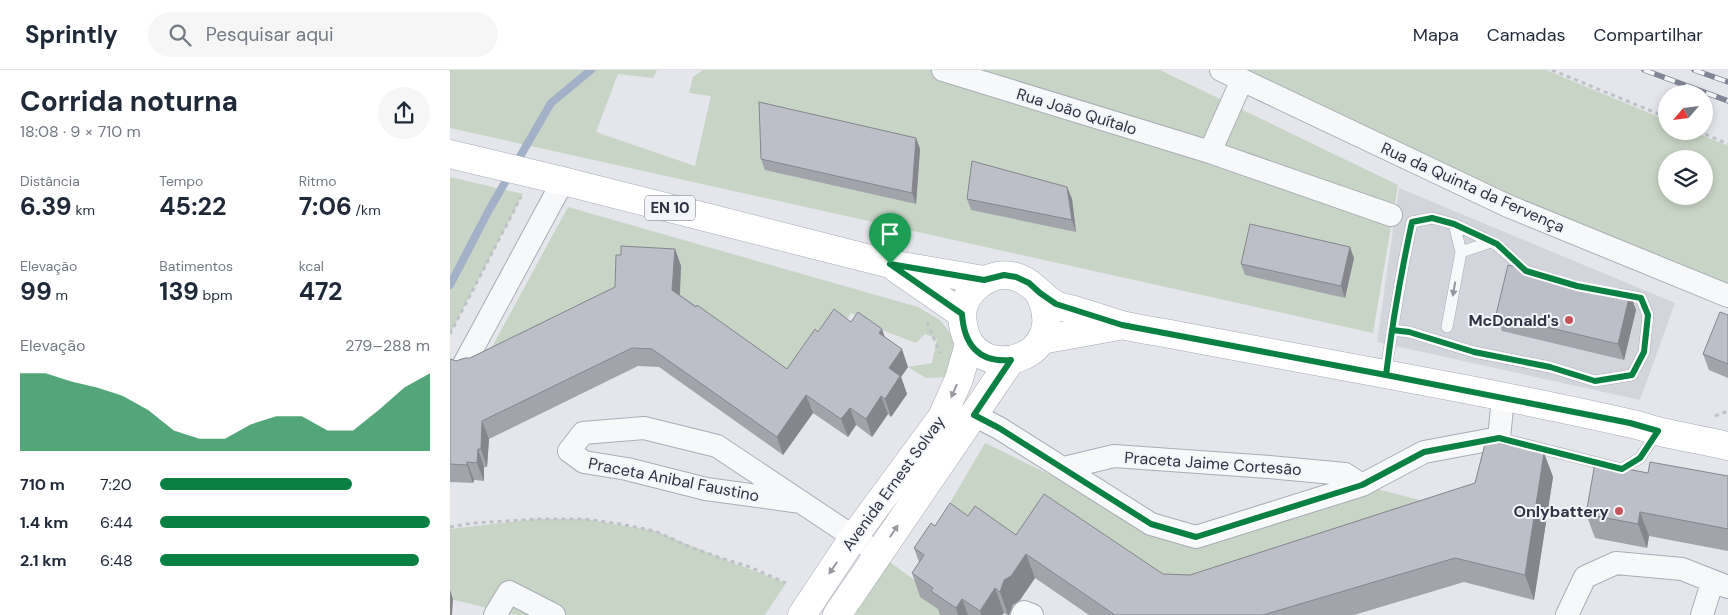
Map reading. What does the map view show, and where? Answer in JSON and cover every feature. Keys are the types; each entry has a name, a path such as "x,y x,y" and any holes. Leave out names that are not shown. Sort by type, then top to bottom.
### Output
{"main road":[{"name":"EN 10","path":"450,154 557,191 890,264 984,280"},
{"path":"890,264 962,314"},
{"path":"1040,293 1046,306 1047,320 1041,340 1032,351 1021,358 1003,361 988,357 978,352 969,344 963,328 962,314 969,294 984,280 1004,275 1016,277 1029,283 1056,304 1122,325 1630,423 1728,446"},
{"path":"1041,340 1122,325"},
{"name":"Avenida Ernest Solvay","path":"802,615 853,538 942,417 959,379 969,344"},
{"name":"Avenida Ernest Solvay","path":"837,615 1011,360"}],"street":[{"name":"Rua João Quítalo","path":"944,70 1210,152 1391,215"},
{"name":"Rua da Quinta da Fervença","path":"1220,70 1508,206 1728,296"},
{"path":"1210,152 1242,80"},
{"path":"463,366 557,191"},
{"path":"1499,438 1504,398"},
{"name":"Praceta Jaime Cortesão","path":"974,415 1064,468 1151,524 1196,537 1362,485 1424,452 1499,438"},
{"name":"Praceta Anibal Faustino","path":"801,502 706,489 627,469 584,462 569,451 583,433 644,428 717,446 801,502 853,538 879,554"},
{"name":"Praceta Jaime Cortesão","path":"1064,468 1114,456 1345,474 1362,485"},
{"path":"1567,615 1585,577 1616,562 1682,569 1720,585 1702,615"},
{"path":"495,615 509,592 554,615"},
{"path":"1022,615 1024,612 1032,615"}],"lane":[{"path":"1386,375 1392,330 1412,222 1432,218 1454,224 1497,244 1526,271 1551,278"},
{"path":"1447,327 1461,252 1454,224"},
{"path":"1461,252 1491,242"},
{"path":"1392,330 1409,332 1474,352 1550,367 1595,381 1632,375 1644,352 1648,315 1641,298 1604,291"},
{"path":"1499,438 1622,469 1640,458 1658,431"}],"path":[{"path":"1552,70 1658,115"},
{"path":"1713,138 1728,144"},
{"path":"450,334 523,194 557,191"},
{"path":"450,527 473,523 536,519 585,519 620,524 655,530 688,546 750,567 786,583"}],"shaded area":[{"path":"1399,188 1675,303 1640,400 1377,342"}],"green space":[{"path":"450,70 657,70 653,78 618,74 596,132 695,166 711,96 689,93 693,77 703,70 1160,70 1398,185 1373,333 450,128"},
{"path":"1220,70 1546,70 1658,117 1658,140 1713,140 1728,146 1728,291"},
{"path":"450,177 523,194 450,334"},
{"path":"568,207 918,307 940,320 951,334 959,356 949,377 926,378 908,367 932,363 937,339 925,334 916,343 882,330 851,313 801,384 622,305 474,380"},
{"path":"985,443 1151,524 1196,537 1362,485 1469,513 1199,600 1023,563 923,549"},
{"path":"536,519 585,519 655,531 786,583 765,615 516,615 450,599 450,529"},
{"path":"879,554 962,615 837,615"}],"building":[{"path":"759,102 916,138 912,193 761,159"},
{"path":"972,161 1067,187 1072,220 967,199"},
{"path":"1250,224 1350,247 1341,286 1241,264"},
{"path":"621,246 675,249 672,290 696,307 697,305 787,369 815,329 818,332 834,309 851,322 858,312 882,329 879,333 902,349 889,368 900,376 885,399 881,396 866,419 850,408 841,419 806,395 777,437 652,349 632,348 482,421 481,449 478,449 477,463 467,462 467,465 450,464 450,359 456,361 470,358 615,287 616,255 621,255"},
{"name":"McDonald's","path":"1508,265 1630,294 1618,344 1496,315"},
{"path":"1720,312 1728,315 1728,364 1703,354"},
{"path":"1486,440 1544,453 1525,575 1455,558 1263,615 1115,615 1026,554 1011,576 1004,580 1000,592 995,588 980,611 962,599 956,608 931,591 933,588 912,573 924,555 914,548 931,523 935,526 950,503 968,516 975,506 1016,535 1044,494 1163,574 1190,575 1475,483"},
{"path":"1650,462 1728,476 1728,529 1640,512 1638,524 1586,514 1595,463 1648,473"}],"waterway":[{"path":"450,285 489,210 551,103 591,70"}],"railway":[{"path":"1644,70 1728,101"},
{"path":"1694,70 1728,82"}],"place":[{"name":"McDonald's","path":"1569,320"},
{"name":"Onlybattery","path":"1619,511"}],"route":[{"path":"890,264 962,314 963,328 969,344 978,352 995,360 1011,360 974,415 999,428 1151,524 1196,537 1362,485 1424,452 1499,438 1622,469 1640,458 1658,431 1630,423 1386,375 1392,330 1409,332 1474,352 1550,367 1595,381 1632,375 1644,352 1648,315 1641,298 1577,286 1526,271 1497,244 1454,224 1432,218 1412,222 1392,330 1388,356 1386,375 1122,325 1056,304 1029,283 1016,277 1004,275 984,280 890,264"}]}
